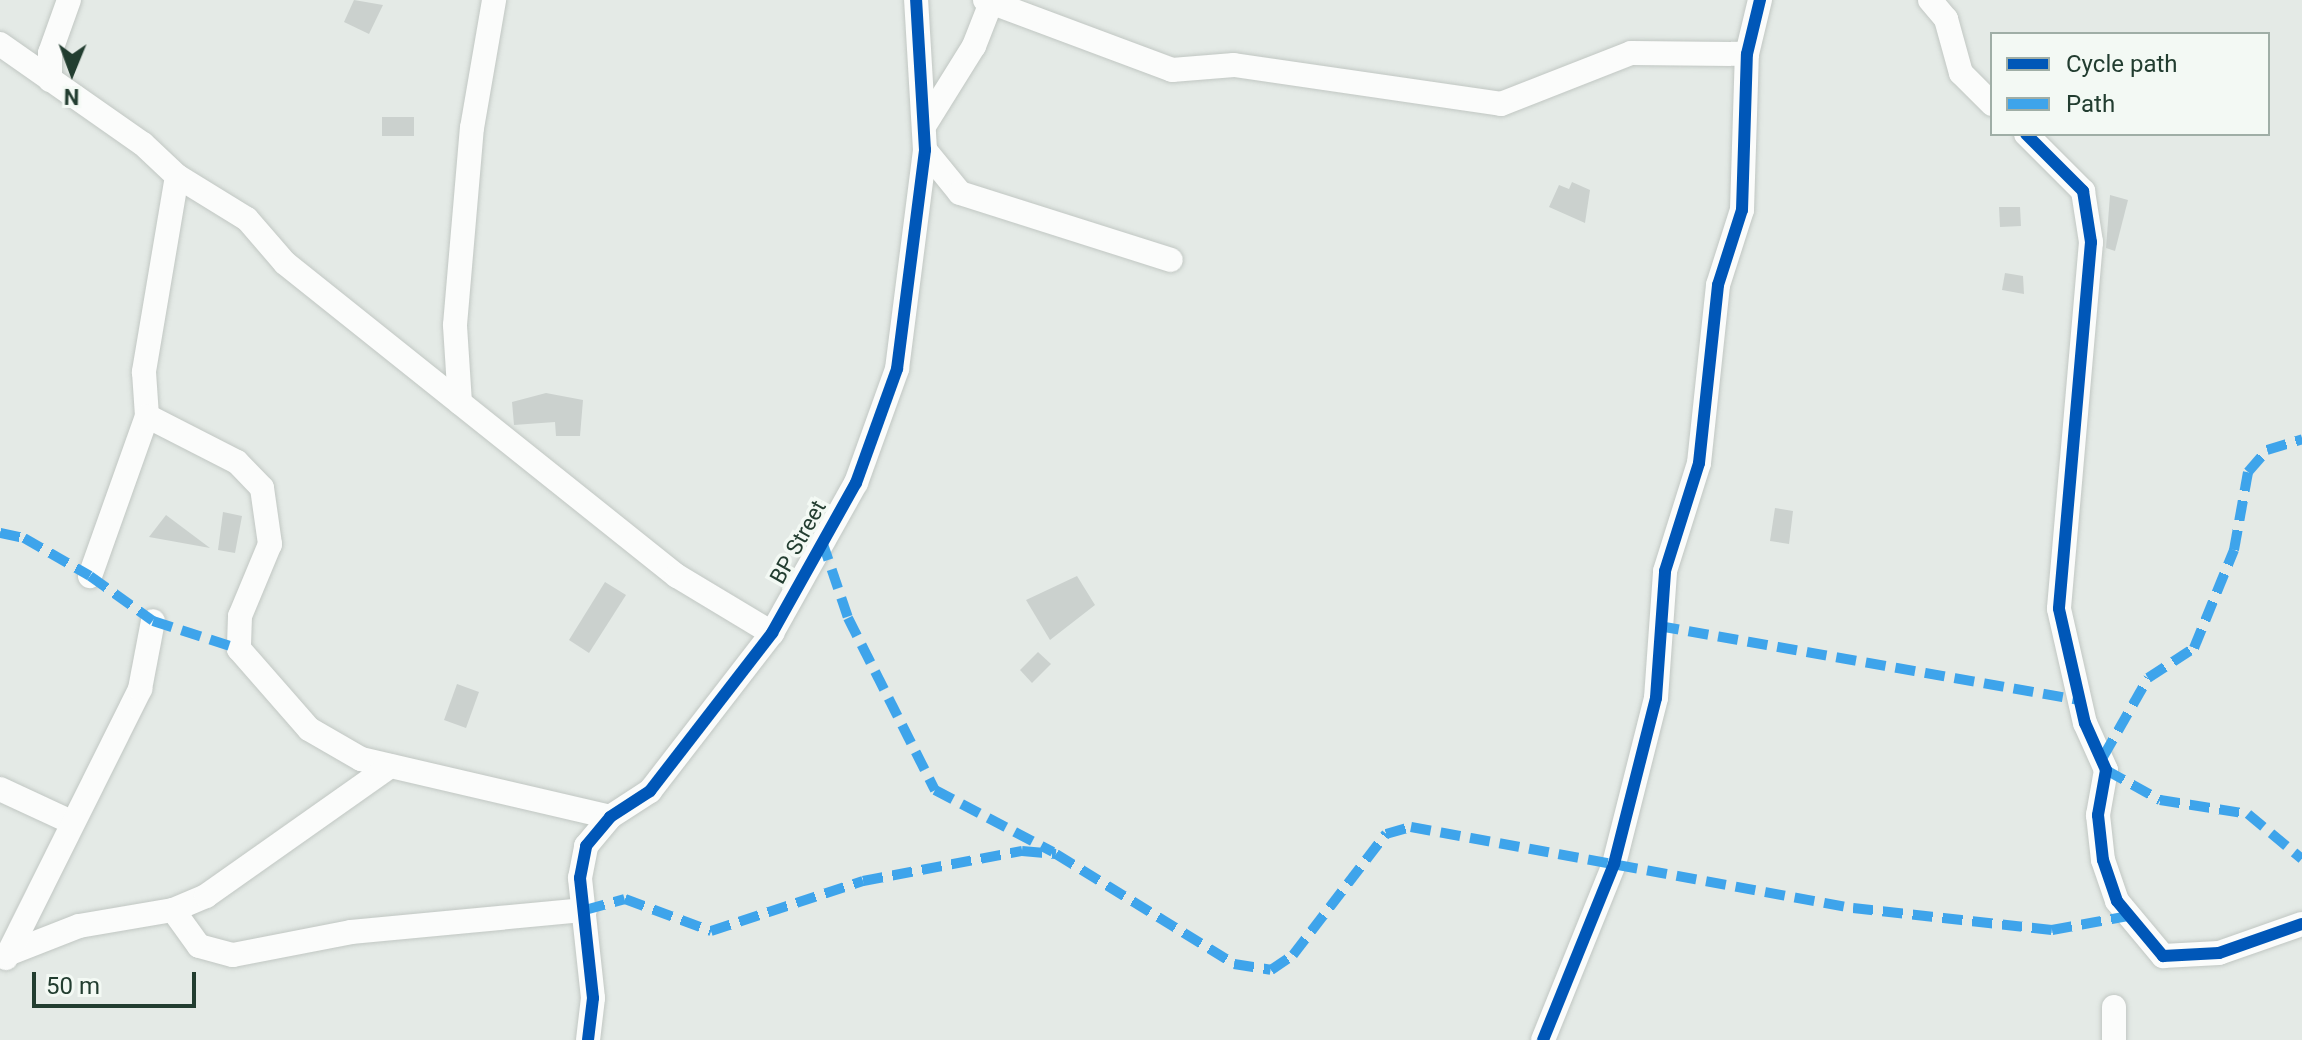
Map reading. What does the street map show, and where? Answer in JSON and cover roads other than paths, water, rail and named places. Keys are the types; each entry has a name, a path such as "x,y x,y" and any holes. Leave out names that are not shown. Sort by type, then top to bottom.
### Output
{"street":[{"path":"50,80 50,53 69,0"},
{"path":"460,403 456,309 472,128 494,0"},
{"name":"BP Street","path":"588,1040 585,910 580,878 586,846 610,817 650,791 772,633 856,483 897,369 911,305 925,150 926,123 916,0"},
{"path":"1543,1040 1614,864 1656,698 1665,571 1699,463 1718,285 1742,210 1747,54 1760,0"},
{"path":"1930,0 1946,19 1961,73 1990,102"},
{"path":"926,123 974,46 989,1 1172,70 1234,65 1501,104 1631,53 1747,54"},
{"path":"0,44 177,176 247,219 285,263 677,576 772,633"},
{"path":"2028,136 2083,191 2091,242 2059,609 2085,723 2106,770 2098,815 2107,874 2117,901 2163,956 2219,953 2302,924"},
{"path":"925,150 960,193 1171,260"},
{"path":"90,576 147,416 144,372 177,176"},
{"path":"147,416 237,462 262,488 270,544 240,616 244,664 309,729 390,766 610,817"},
{"path":"5,959 140,689 153,621"},
{"path":"5,959 79,926 173,910 206,896 390,766"},
{"path":"0,789 71,822"},
{"path":"173,910 199,946 233,955 351,932 585,910"},
{"path":"2114,1007 2114,1040"}]}
